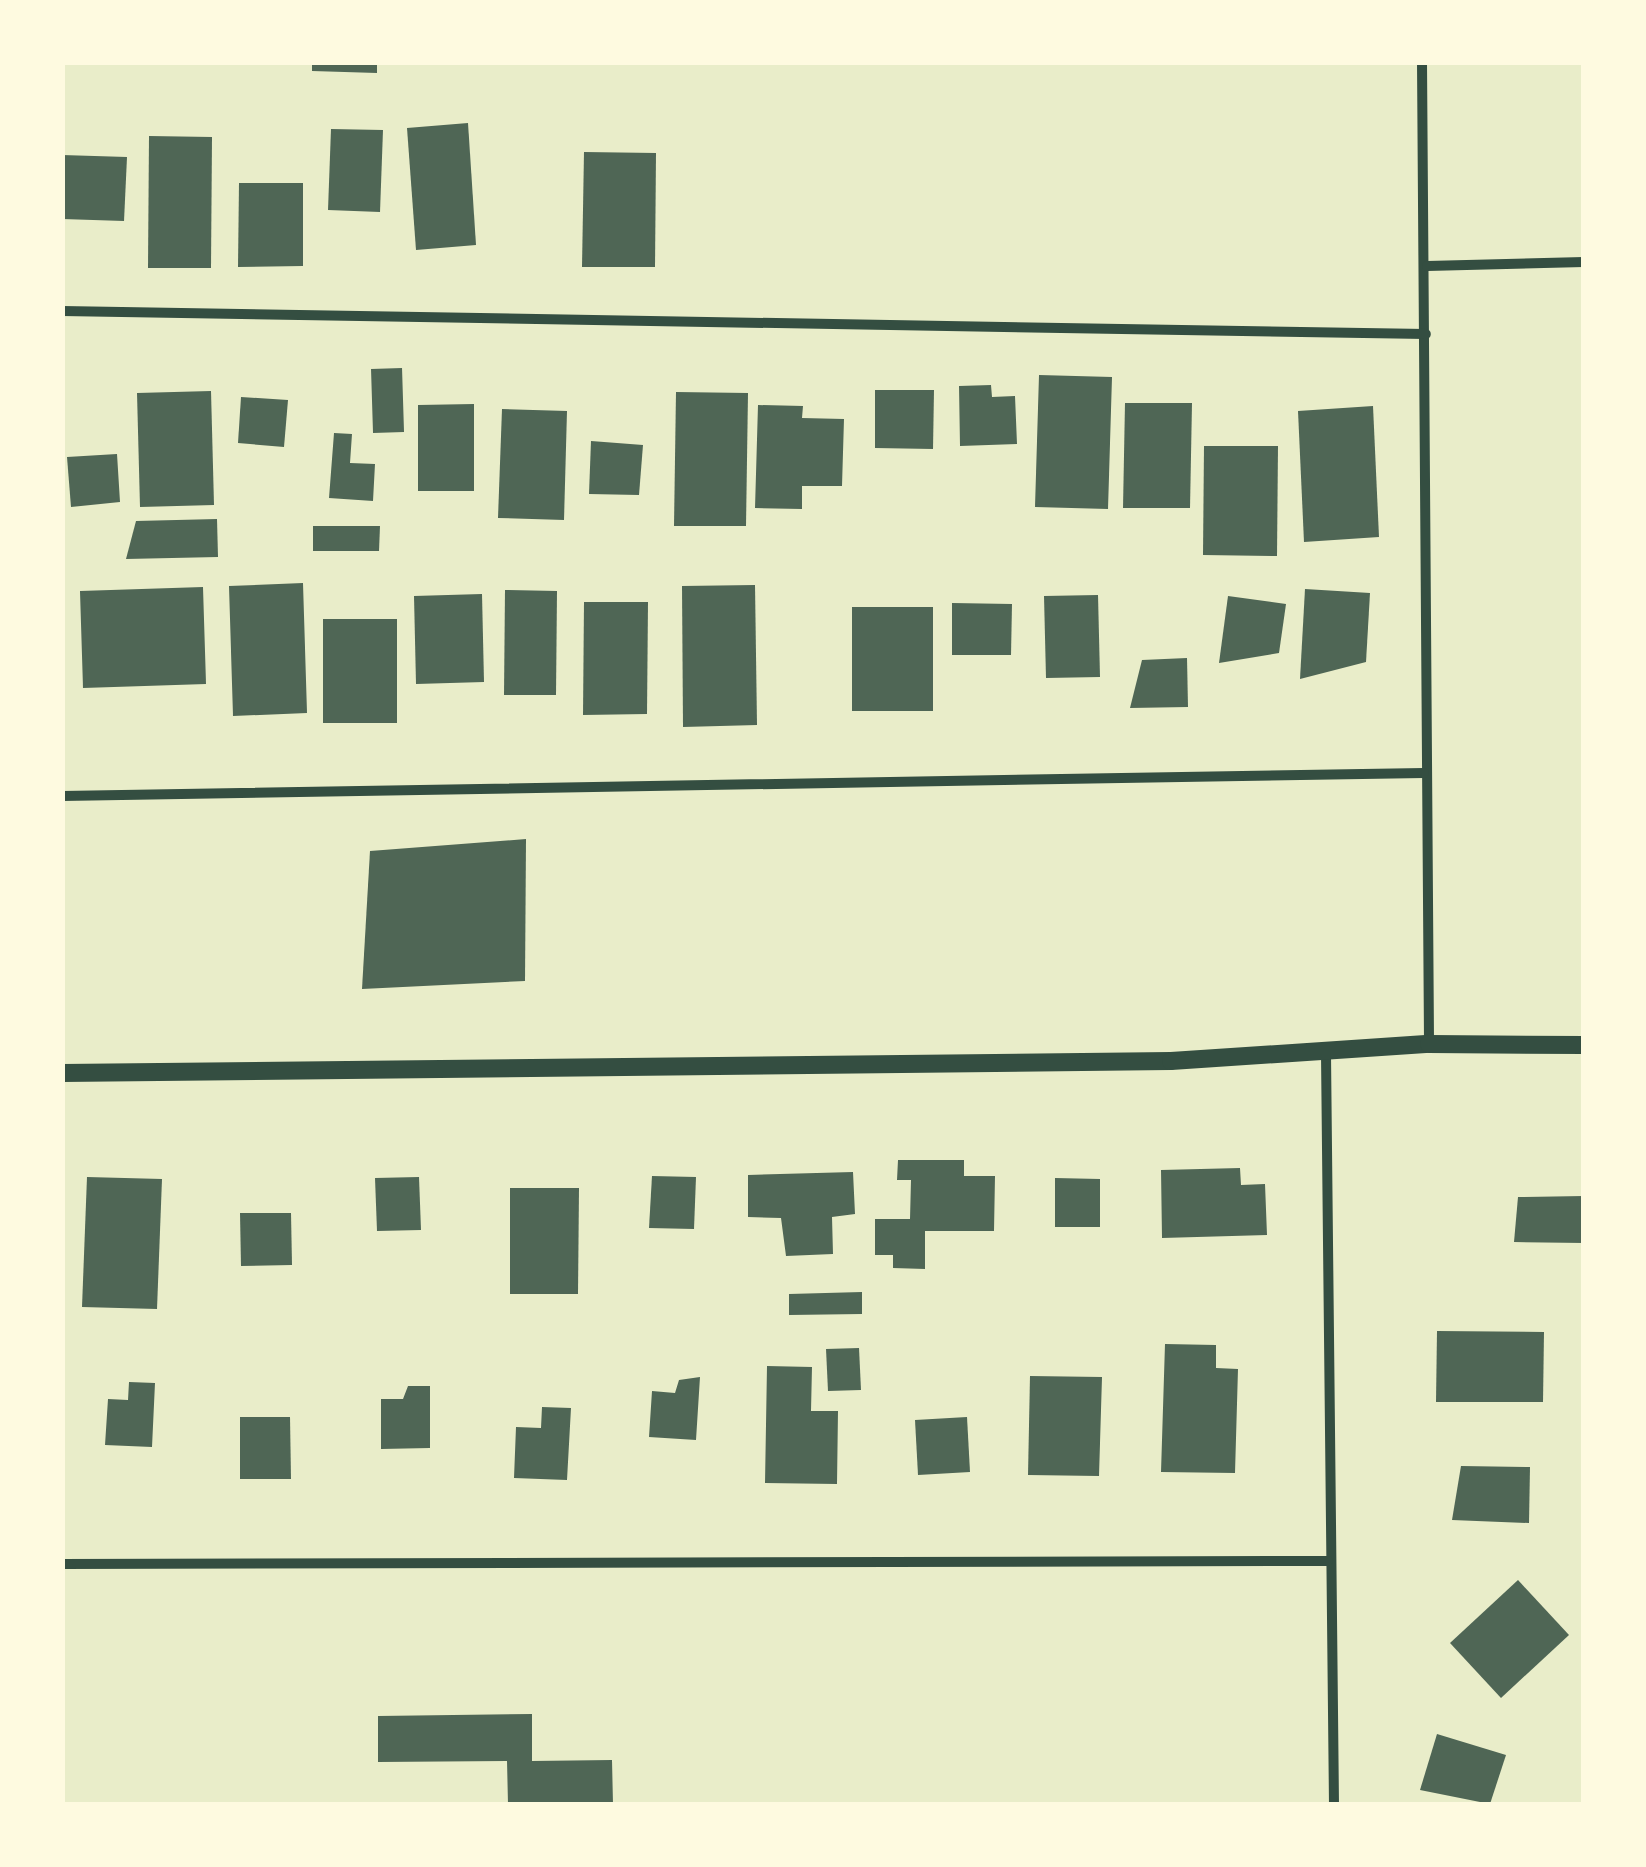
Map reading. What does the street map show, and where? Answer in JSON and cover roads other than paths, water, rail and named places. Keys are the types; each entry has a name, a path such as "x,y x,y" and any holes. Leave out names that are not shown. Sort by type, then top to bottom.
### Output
{"street":[{"path":"1422,62 1427,266 1424,773 1429,1044"},
{"path":"1427,266 1584,262"},
{"path":"62,311 1426,334"},
{"path":"62,796 1424,773"},
{"path":"62,1073 1170,1062 1429,1044 1584,1045"},
{"path":"1326,1054 1328,1560 1334,1804"},
{"path":"62,1564 1328,1560"}]}
